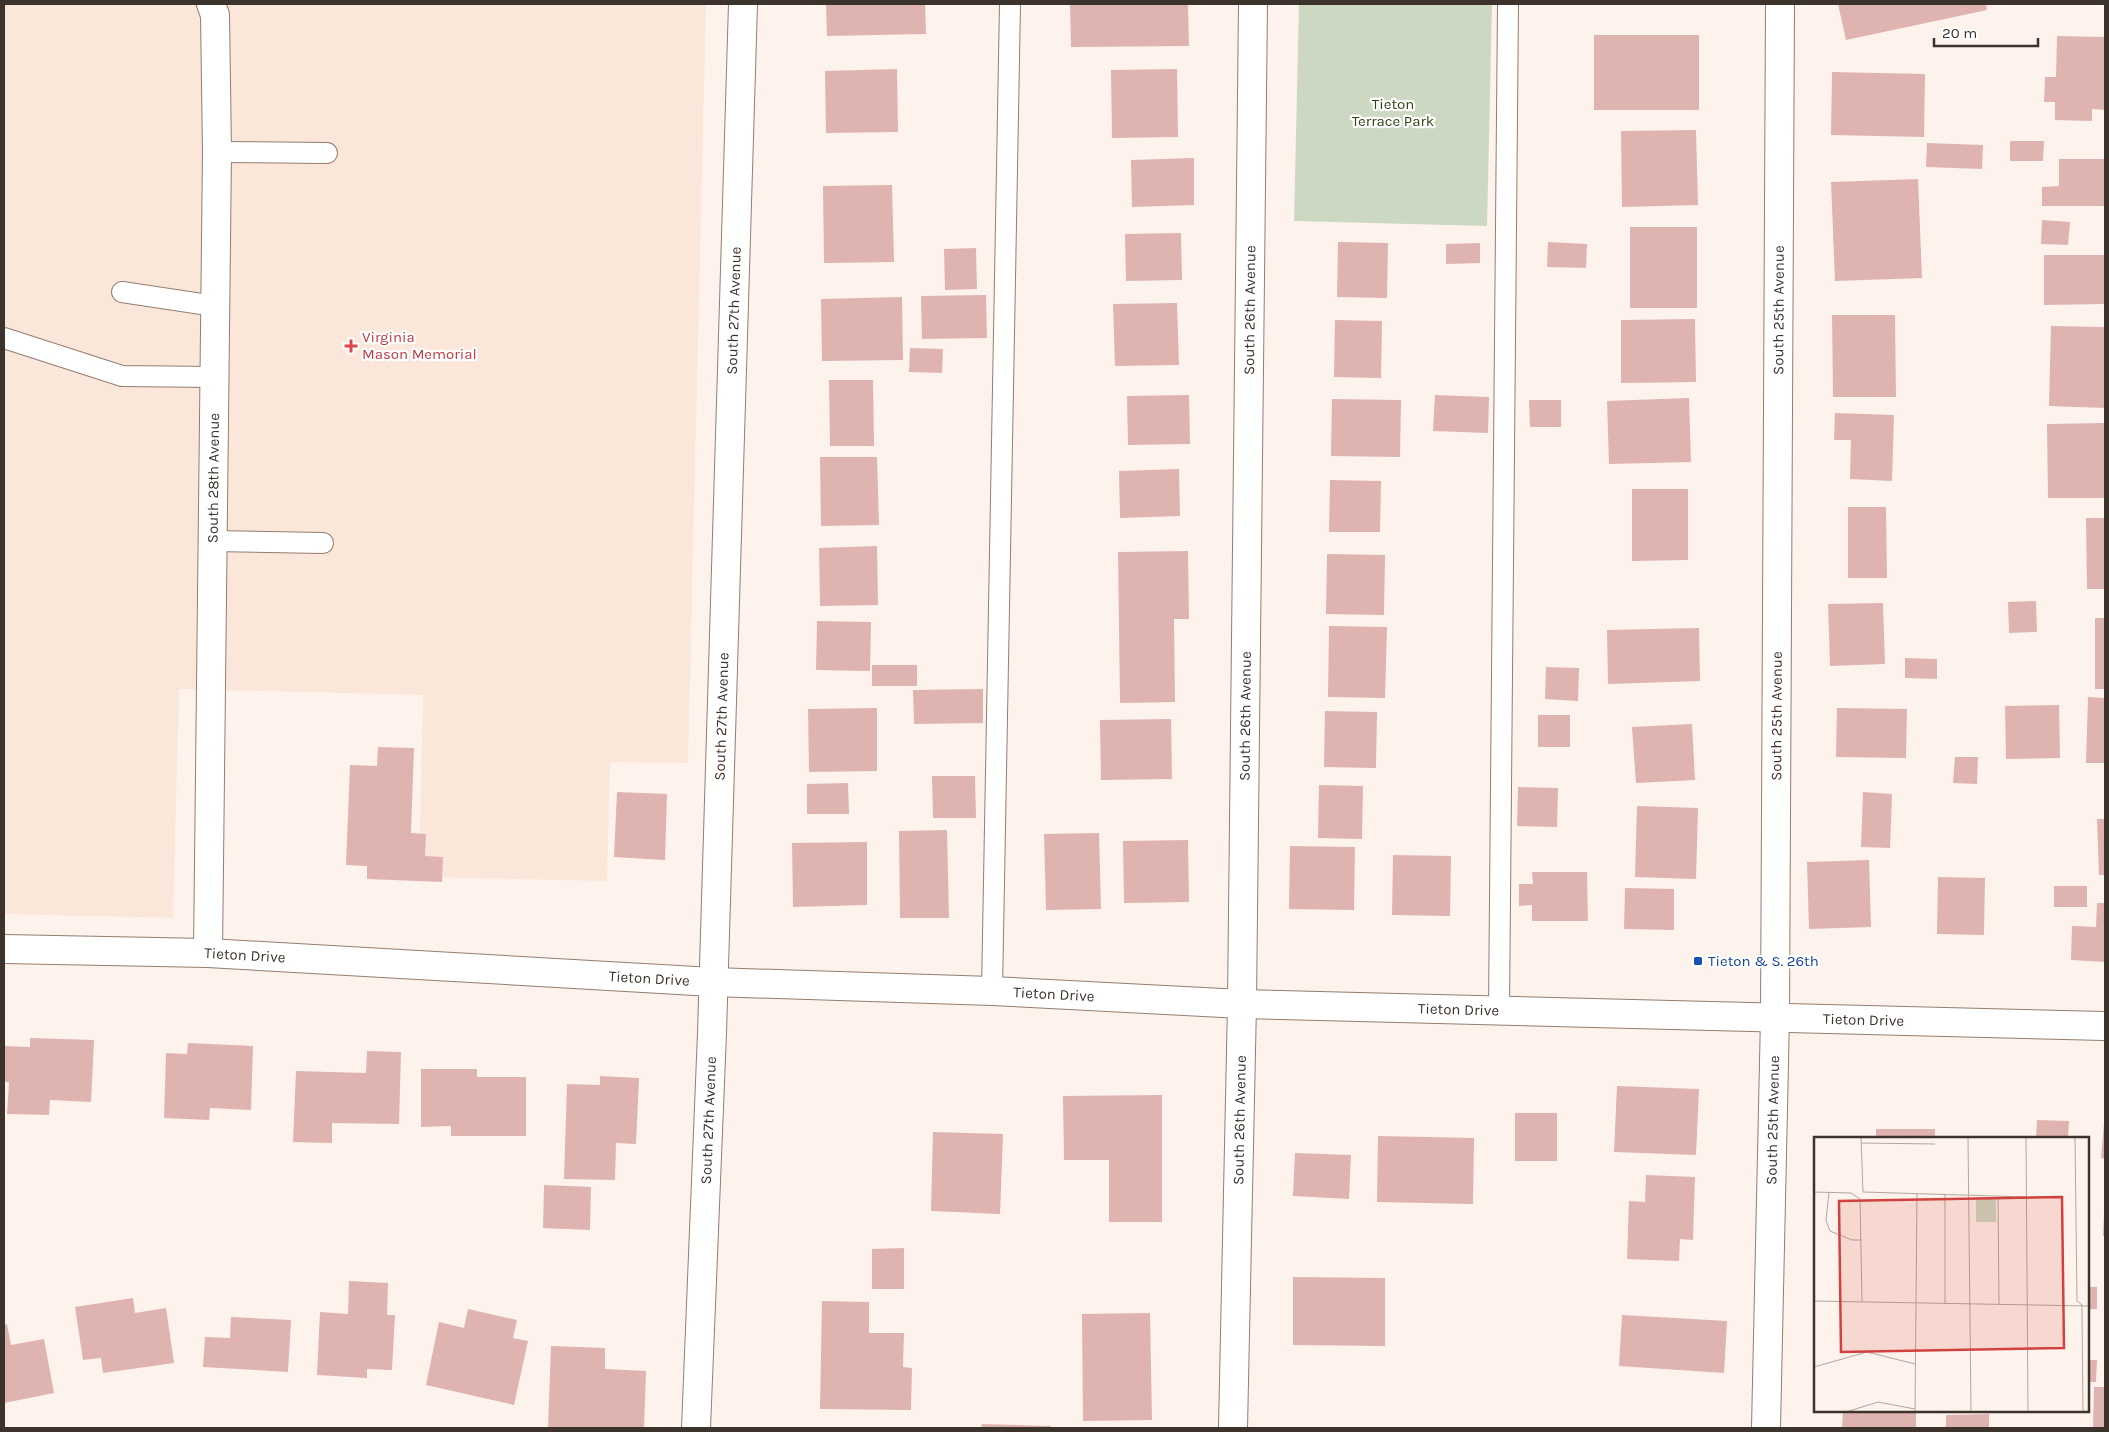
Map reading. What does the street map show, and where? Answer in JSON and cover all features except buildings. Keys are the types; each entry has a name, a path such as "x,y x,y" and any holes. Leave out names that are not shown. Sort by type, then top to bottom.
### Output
{"street":[{"name":"South 28th Avenue","path":"208,953 217,152 215,15 211,4"},
{"name":"South 27th Avenue","path":"696,1428 713,982 742,4"},
{"name":"South 26th Avenue","path":"1233,1428 1242,1004 1253,4"},
{"name":"South 25th Avenue","path":"1766,1428 1775,1016 1780,4"},
{"name":"Tieton Drive","path":"4,949 208,953 713,982 992,991 1242,1004 1775,1016 2105,1026"}],"lane":[{"path":"992,991 1010,4"},
{"path":"1499,1010 1508,4"},
{"path":"217,152 327,153"},
{"path":"122,292 215,306"},
{"path":"4,338 122,376 214,377"},
{"path":"212,541 323,543"}],"shaded area":[{"name":"Virginia Mason Memorial","path":"4,4 706,4 688,763 610,762 607,881 419,877 423,695 179,689 173,918 4,914"}],"green space":[{"name":"Tieton Terrace Park","path":"1299,4 1492,4 1487,226 1294,221"}],"place":[{"name":"Virginia Mason Memorial","path":"351,346"},
{"name":"Tieton & S. 26th","path":"1698,961"}]}
